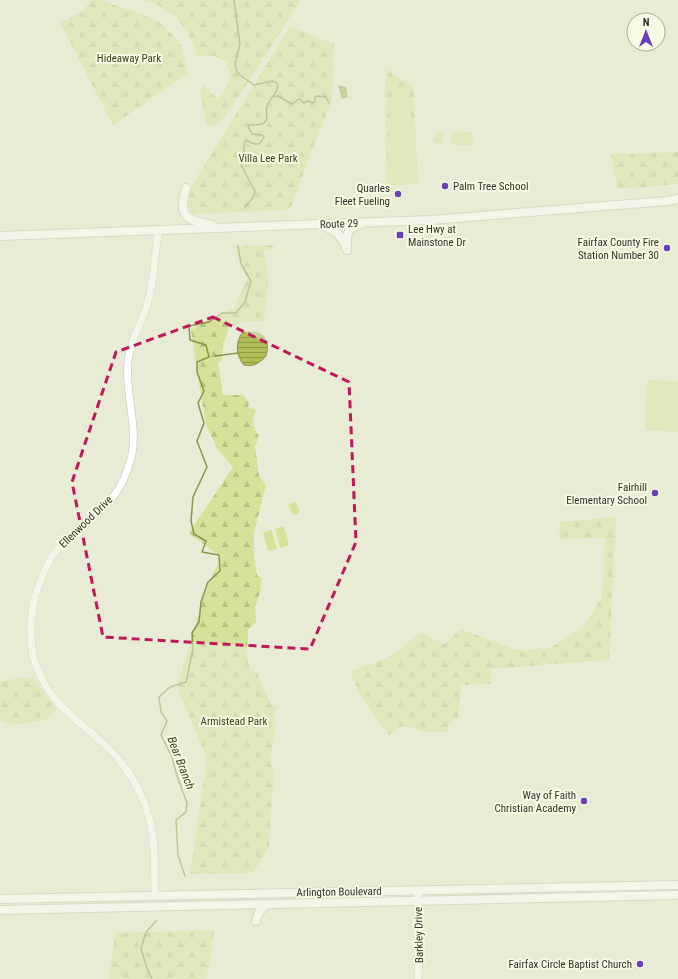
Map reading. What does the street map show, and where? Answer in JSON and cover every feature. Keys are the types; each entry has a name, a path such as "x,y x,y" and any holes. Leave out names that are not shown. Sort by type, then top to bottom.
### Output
{"main road":[{"path":"186,188 182,202 184,213 199,223 224,228"},
{"name":"Route 29","path":"0,236 453,219 678,199"},
{"path":"318,224 330,228 336,232 347,250 347,237 349,231 354,226 366,223"},
{"name":"Arlington Boulevard","path":"0,899 678,884"},
{"name":"Arlington Boulevard","path":"0,910 678,895"},
{"path":"256,921 259,912 266,905"}],"street":[{"name":"Ellenwood Drive","path":"155,896 154,847 150,825 141,796 127,771 109,749 50,694 34,660 31,625 33,606 38,587 52,557 79,527 103,508 113,497 123,481 130,463 134,432 128,380 128,360 133,337 148,302 159,230"},
{"name":"Barkley Drive","path":"418,890 418,979"}],"highlighted area":[{"path":"213,317 349,382 356,542 310,649 103,637 72,482 116,352"}],"green space":[{"name":"Hideaway Park","path":"91,0 102,0 122,8 141,13 162,24 176,38 181,46 188,74 113,125 60,23 82,12"},
{"path":"141,0 301,0 219,125 212,126 206,123 200,90 204,86 219,100 231,75 226,61 213,56 197,57 190,37 178,20 161,7"},
{"name":"Villa Lee Park","path":"290,27 334,44 332,100 292,205 288,210 194,214 189,208 192,185"},
{"path":"385,69 414,86 415,120 407,110 405,100 400,94 395,94 391,98 386,175"},
{"path":"395,94 400,94 405,100 407,110 415,120 418,184 386,186 391,98"},
{"path":"440,131 443,131 444,133 443,143 433,143 433,138"},
{"path":"472,132 473,145 451,145 451,133"},
{"path":"678,152 678,184 617,189 611,154"},
{"name":"Armistead Park","path":"274,245 274,250 264,251 269,278 264,321 248,321 229,327 223,345 222,360 218,363 223,395 243,395 249,403 248,407 256,410 253,423 259,436 255,446 259,476 266,485 254,533 254,556 257,575 262,579 260,593 255,607 256,622 248,630 247,656 250,669 257,673 271,705 278,707 274,713 276,723 270,761 274,772 269,847 253,873 190,874 207,759 177,687 204,595 221,557 189,533 233,467 217,449 206,424 191,329 234,308 247,279 234,246"},
{"path":"647,380 678,381 678,432 645,430"},
{"path":"295,501 300,512 294,516 288,505"},
{"path":"616,517 609,660 491,669 492,684 462,685 458,719 453,720 450,723 447,732 423,732 410,727 400,727 389,735 362,697 350,671 386,659 421,633 444,644 461,629 516,650 550,648 581,629 602,598 605,538 559,539 560,522"},
{"path":"284,526 289,545 280,548 275,529"},
{"path":"272,530 277,549 268,551 263,532"},
{"path":"22,677 34,679 56,710 47,720 15,725 0,721 0,682"},
{"path":"214,930 206,979 109,979 115,933"},
{"path":"595,959 605,959 605,970 594,969"}],"shaded area":[{"path":"339,86 346,88 347,97 342,98"},
{"path":"254,332 265,338 267,342 267,351 266,356 261,361 253,365 244,365 239,358 237,345 242,333"}],"waterway":[{"name":"Bear Branch","path":"234,0 240,44 235,64 237,71 254,85 272,81 277,83 278,86 276,92 268,103 266,110 267,119 265,122 259,125 248,126 252,134 262,135 264,137 258,144 254,144 246,140 243,145 244,154 241,165 255,191 245,208"},
{"path":"274,96 278,96 292,104 299,99 303,103 308,101 313,103 315,101 315,97 317,96 326,97 329,103"},
{"name":"Bear Branch","path":"185,876 178,855 176,820 186,812 187,803 172,757 161,735 167,721 161,712 159,697 170,687 186,682 193,649 192,633 199,622 201,602 208,582 220,571 219,555 202,552 206,541 194,534 191,521 193,497 207,467 197,441 204,423 198,403 204,391 197,372 197,362 209,357 206,345 190,340 189,326 209,322 222,313 236,313 245,302 251,281 241,264 238,246"},
{"path":"215,356 238,353"},
{"name":"Bear Branch","path":"152,979 141,949 146,932 157,920"}],"place":[{"name":"Palm Tree School","path":"445,186"},
{"name":"Quarles Fleet Fueling","path":"398,194"},
{"name":"Lee Hwy at Mainstone Dr","path":"400,235"},
{"name":"Fairfax County Fire Station Number 30","path":"667,248"},
{"name":"Fairhill Elementary School","path":"655,493"},
{"name":"Way of Faith Christian Academy","path":"584,801"},
{"name":"Fairfax Circle Baptist Church","path":"640,964"}]}
